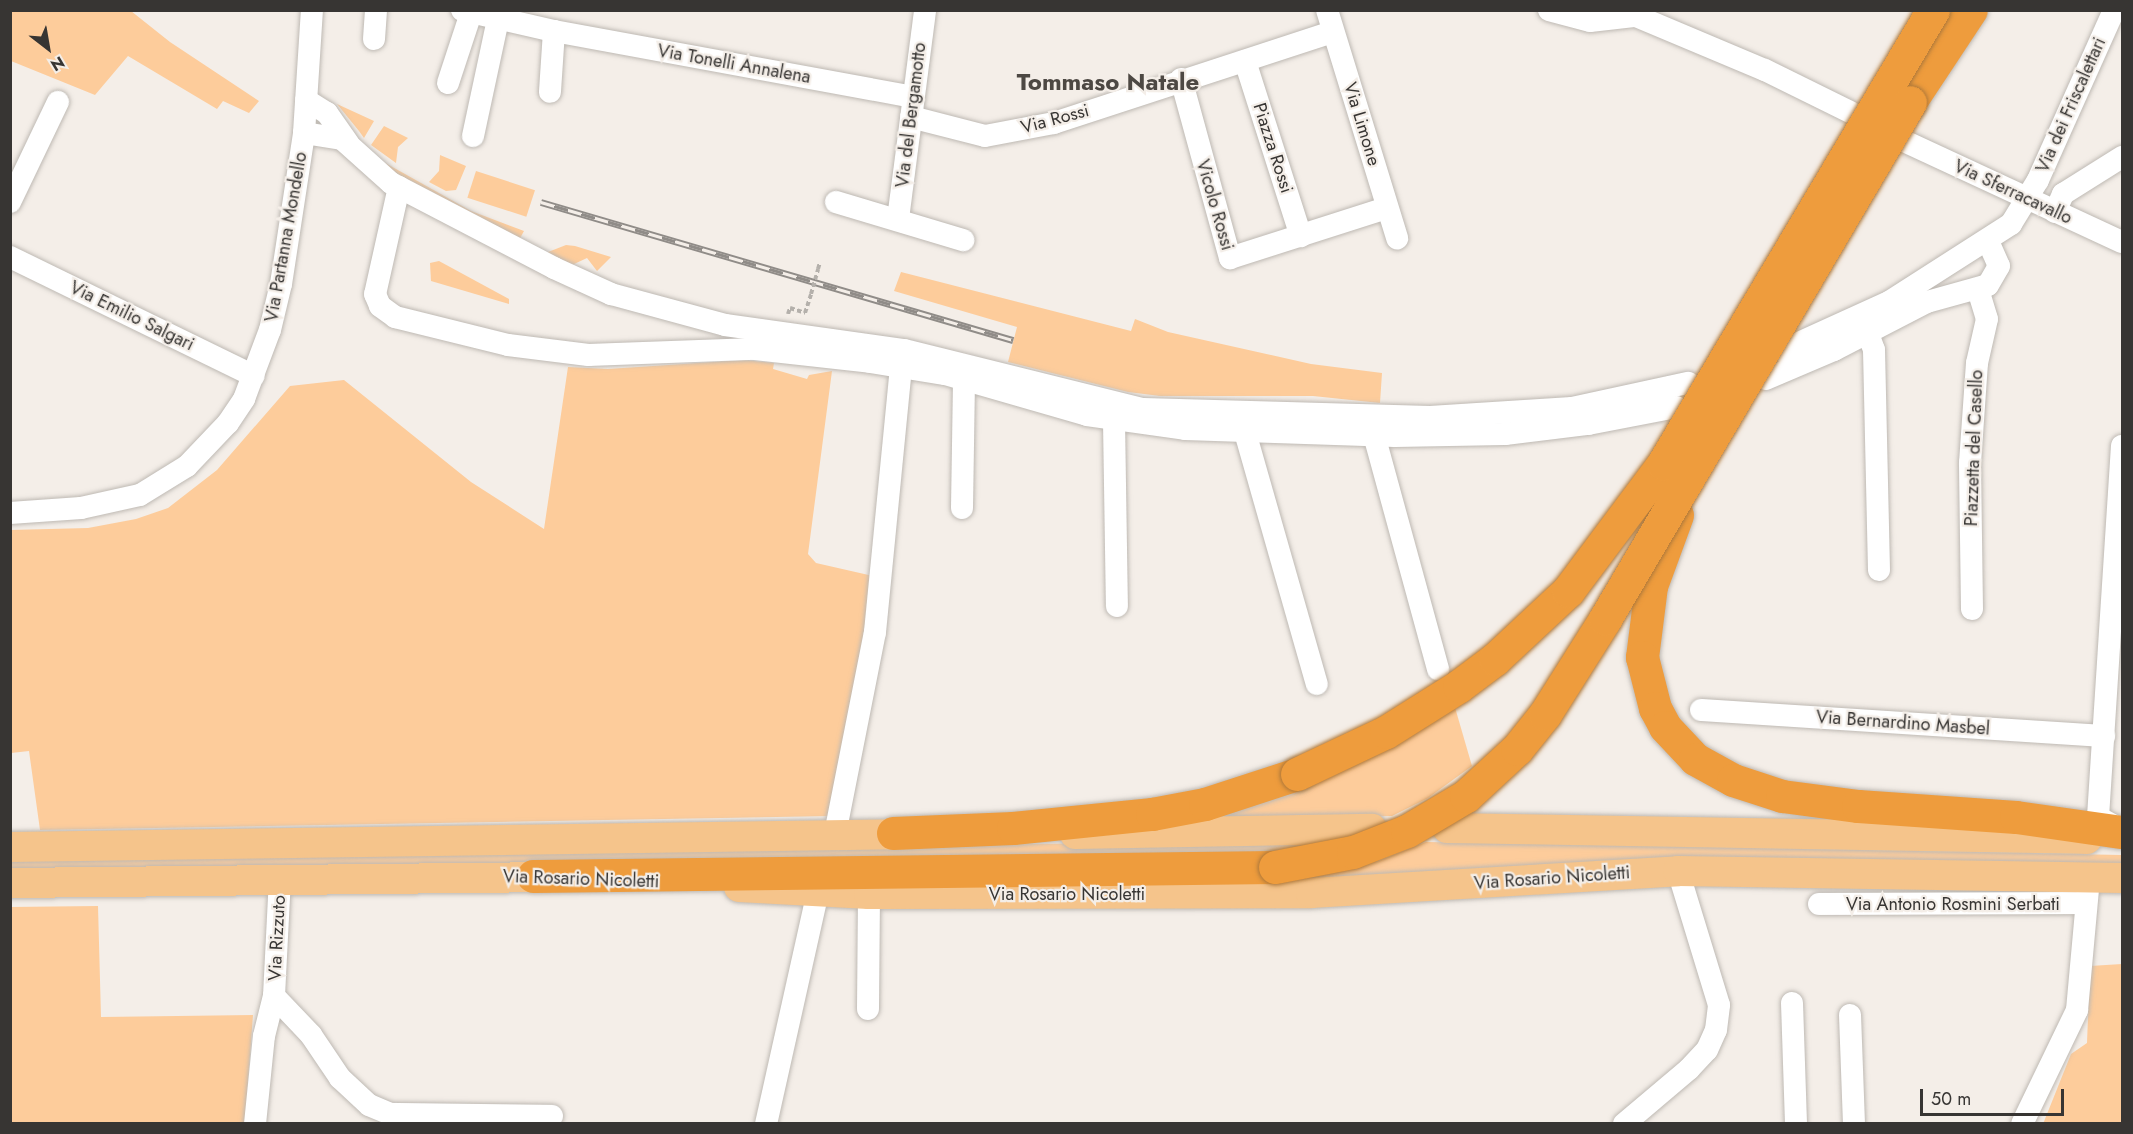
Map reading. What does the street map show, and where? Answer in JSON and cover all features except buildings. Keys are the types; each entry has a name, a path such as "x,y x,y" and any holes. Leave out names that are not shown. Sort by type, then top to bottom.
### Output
{"highway":[{"path":"1898,96 1927,10"},
{"path":"533,876 1275,867 1317,861 1383,842 1438,815 1493,774 1552,704 1698,463 1898,96 1933,10"},
{"path":"893,834 1048,825 1152,814 1204,804 1297,774 1386,732 1460,686 1495,659 1568,591 1663,464 1898,96 1964,10"},
{"path":"1898,96 1971,10"},
{"path":"1698,463 1651,586 1643,638 1649,692 1665,727 1679,744 1714,771 1755,789 1819,802 2016,817 2122,831"}],"main road":[{"path":"1447,828 2122,840"},
{"name":"Via Rosario Nicoletti","path":"10,848 835,834 1372,829"},
{"name":"Via Rosario Nicoletti","path":"10,883 533,876 869,894 1311,893 1678,871 2088,890 2122,878"}],"street":[{"name":"Via Partanna Mondello","path":"10,513 115,503 166,483 208,446 228,423 254,376 281,284 304,133 312,10"},
{"path":"374,39 376,10"},
{"name":"Via del Bergamotto","path":"898,219 925,10"},
{"name":"Via Limone","path":"1327,10 1397,238"},
{"path":"1549,10 1590,21 1628,12 1765,70 1850,112"},
{"name":"Via dei Friscalettari","path":"1781,351 1889,302 1988,241 2011,224 2028,200 2114,10"},
{"path":"448,83 467,12"},
{"name":"Via Tonelli Annalena","path":"467,12 511,17 554,31 912,107"},
{"path":"473,136 511,17"},
{"path":"550,92 554,31"},
{"name":"Via Rossi","path":"912,107 985,136 1054,123 1180,79 1245,61 1333,32"},
{"name":"Piazza Rossi","path":"1245,61 1301,236"},
{"name":"Vicolo Rossi","path":"1180,79 1230,258 1301,236"},
{"path":"306,100 327,113 366,164 399,187 586,284 668,311 779,335 904,350 1143,409 1442,416 1572,408 1688,383"},
{"path":"10,202 58,102"},
{"path":"304,133 336,136 348,143"},
{"name":"Via Sferracavallo","path":"1905,141 2122,242"},
{"path":"2055,212 2063,194 2122,157"},
{"path":"399,187 375,294 380,306 395,317 508,345 588,355 721,348 901,366 1114,421 1245,432 1374,435 1505,434 1588,424 1676,407"},
{"path":"836,202 963,240"},
{"path":"1301,236 1388,208"},
{"path":"1766,379 1868,334 1927,302 1978,290 1998,273 1998,260 1988,241"},
{"name":"Via Emilio Salgari","path":"10,257 254,376"},
{"name":"Piazzetta del Casello","path":"1972,609 1970,463 1977,363 1987,319 1978,290"},
{"path":"1868,334 1874,350 1879,570"},
{"path":"835,834 875,632 901,366"},
{"path":"963,508 964,381"},
{"path":"1114,421 1117,606"},
{"path":"1245,432 1317,684"},
{"path":"1374,435 1438,669"},
{"path":"2122,446 2098,817 2122,831"},
{"name":"Via Bernardino Masbel","path":"1701,710 2104,736"},
{"path":"1624,1124 1689,1069 1707,1050 1716,1030 1719,1005 1678,871"},
{"name":"Via Rizzuto","path":"255,1124 264,1036 274,996 280,879"},
{"path":"2022,1124 2077,1010 2088,890"},
{"name":"Via Antonio Rosmini Serbati","path":"1819,904 2088,890"},
{"path":"766,1124 818,892"},
{"path":"868,1009 869,894"},
{"path":"274,996 311,1035 368,1114 539,1119"},
{"path":"1792,1003 1796,1124"},
{"path":"1850,1015 1854,1124"}],"path":[{"path":"805,313 820,262"}],"shaded area":[{"path":"10,11 131,11 170,42 259,101 249,113 223,101 217,109 128,56 95,95 11,61"},
{"path":"337,104 374,121 364,138 359,131"},
{"path":"384,126 408,138 398,147 396,163 371,145"},
{"path":"371,155 471,211 524,231 519,240 407,181"},
{"path":"440,155 466,166 456,190 446,191 429,182 439,171"},
{"path":"476,171 535,190 526,217 467,198"},
{"path":"566,245 611,257 597,271 587,258 572,265 543,254"},
{"path":"439,261 509,299 509,304 431,281 430,263"},
{"path":"901,272 1131,331 1135,319 1168,332 1311,364 1382,373 1380,403 1313,396 1160,396 1128,392 1008,362 1017,327 894,291"},
{"path":"743,360 774,363 773,369 807,379 809,375 832,371 808,554 816,563 873,576 834,816 40,830 29,751 11,753 10,530 88,528 136,519 168,508 217,470 290,386 344,380 471,482 544,529 568,367 608,369"},
{"path":"1454,704 1472,766 1428,798 1392,816 1164,821"},
{"path":"1297,840 1304,846 1241,855 11,872 10,860"},
{"path":"1426,842 2122,855 2122,867 1311,884 1309,878 1379,861"},
{"path":"98,906 101,1017 253,1015 245,1123 11,1123 10,907"},
{"path":"2122,964 2122,1123 2043,1124 2071,1054 2087,1043 2090,966"}],"railway":[{"path":"541,202 1013,340"}],"district":[{"name":"Tommaso Natale","path":"1108,82"}]}
